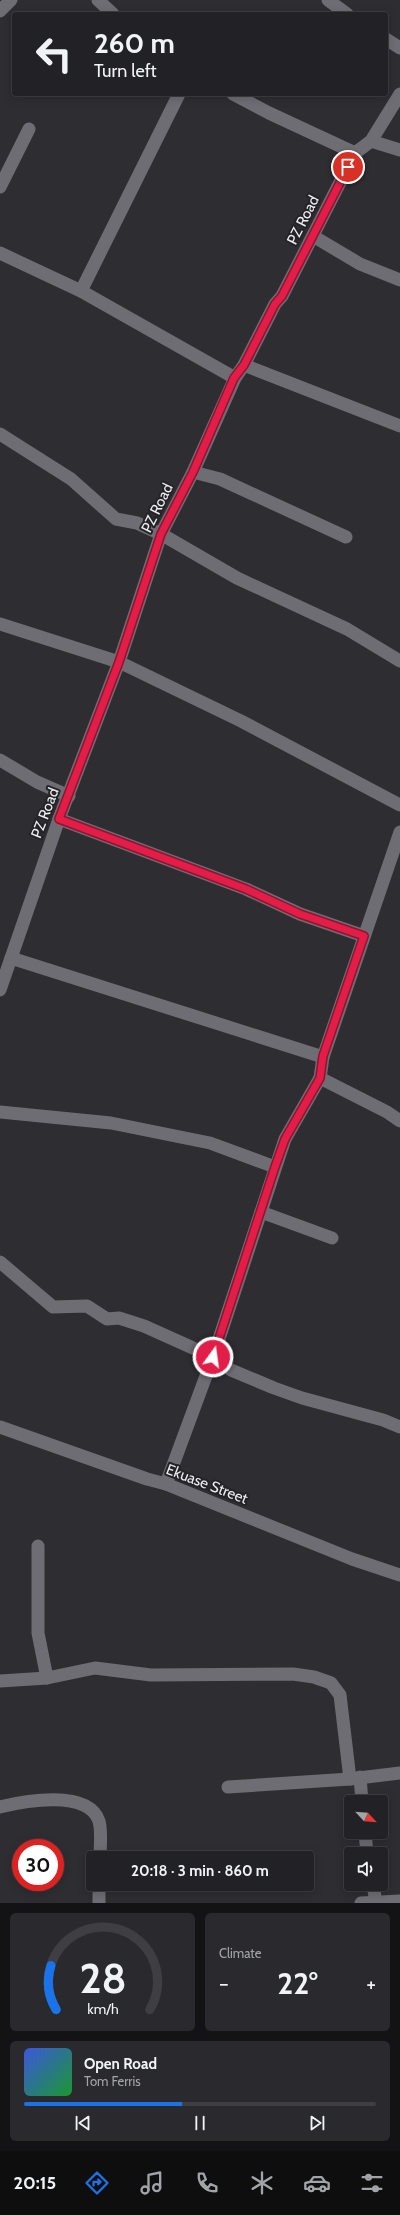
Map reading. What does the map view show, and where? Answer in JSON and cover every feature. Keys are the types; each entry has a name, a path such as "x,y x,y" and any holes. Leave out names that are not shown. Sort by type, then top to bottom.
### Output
{"street":[{"path":"0,11 11,0"},
{"path":"98,0 111,12"},
{"path":"328,0 344,12"},
{"path":"388,40 400,48"},
{"name":"PZ Road","path":"0,990 59,819 119,662 161,534 193,472 234,378 244,365 275,304 282,296 355,154 371,141 400,94"},
{"path":"81,291 178,96"},
{"path":"237,96 269,114 355,154"},
{"path":"0,187 29,129"},
{"path":"371,141 400,150"},
{"path":"313,236 360,264 400,280"},
{"path":"0,253 81,291 234,378"},
{"path":"244,365 400,426"},
{"path":"0,434 71,480 116,519 137,523 161,534 237,578 347,629 400,660"},
{"path":"193,472 220,479 346,537"},
{"path":"0,624 119,662 248,724 400,805"},
{"path":"0,760 37,782 69,796"},
{"path":"59,819 246,889 300,914 364,936"},
{"path":"166,1484 213,1357 285,1139 320,1078 323,1056 400,832"},
{"path":"11,958 323,1056"},
{"path":"320,1078 387,1112 400,1121"},
{"path":"0,1112 111,1123 203,1142 275,1167"},
{"path":"261,1212 332,1238"},
{"path":"0,1262 53,1307 87,1306 108,1319 119,1318 144,1326 213,1357 231,1370 274,1388 302,1398 382,1420 400,1427"},
{"name":"Ekuase Street","path":"0,1427 146,1479 166,1484 352,1559 400,1575"},
{"path":"38,1546 38,1633 48,1678"},
{"path":"0,1681 48,1678 95,1668 151,1675 293,1674 314,1677 331,1683 340,1695 355,1778 360,1795"},
{"path":"228,1787 355,1778 400,1773"},
{"path":"0,1807 28,1801 57,1799 84,1805 94,1813 99,1821 100,1851"},
{"path":"99,1891 99,1903"},
{"path":"374,1891 376,1902"},
{"path":"361,1903 400,1901"}],"route":[{"path":"213,1357 285,1139 320,1078 323,1056 364,936 300,914 246,889 196,872 127,844 59,819 119,662 161,534 193,472 234,378 244,365 275,304 282,296 348,167"}]}
